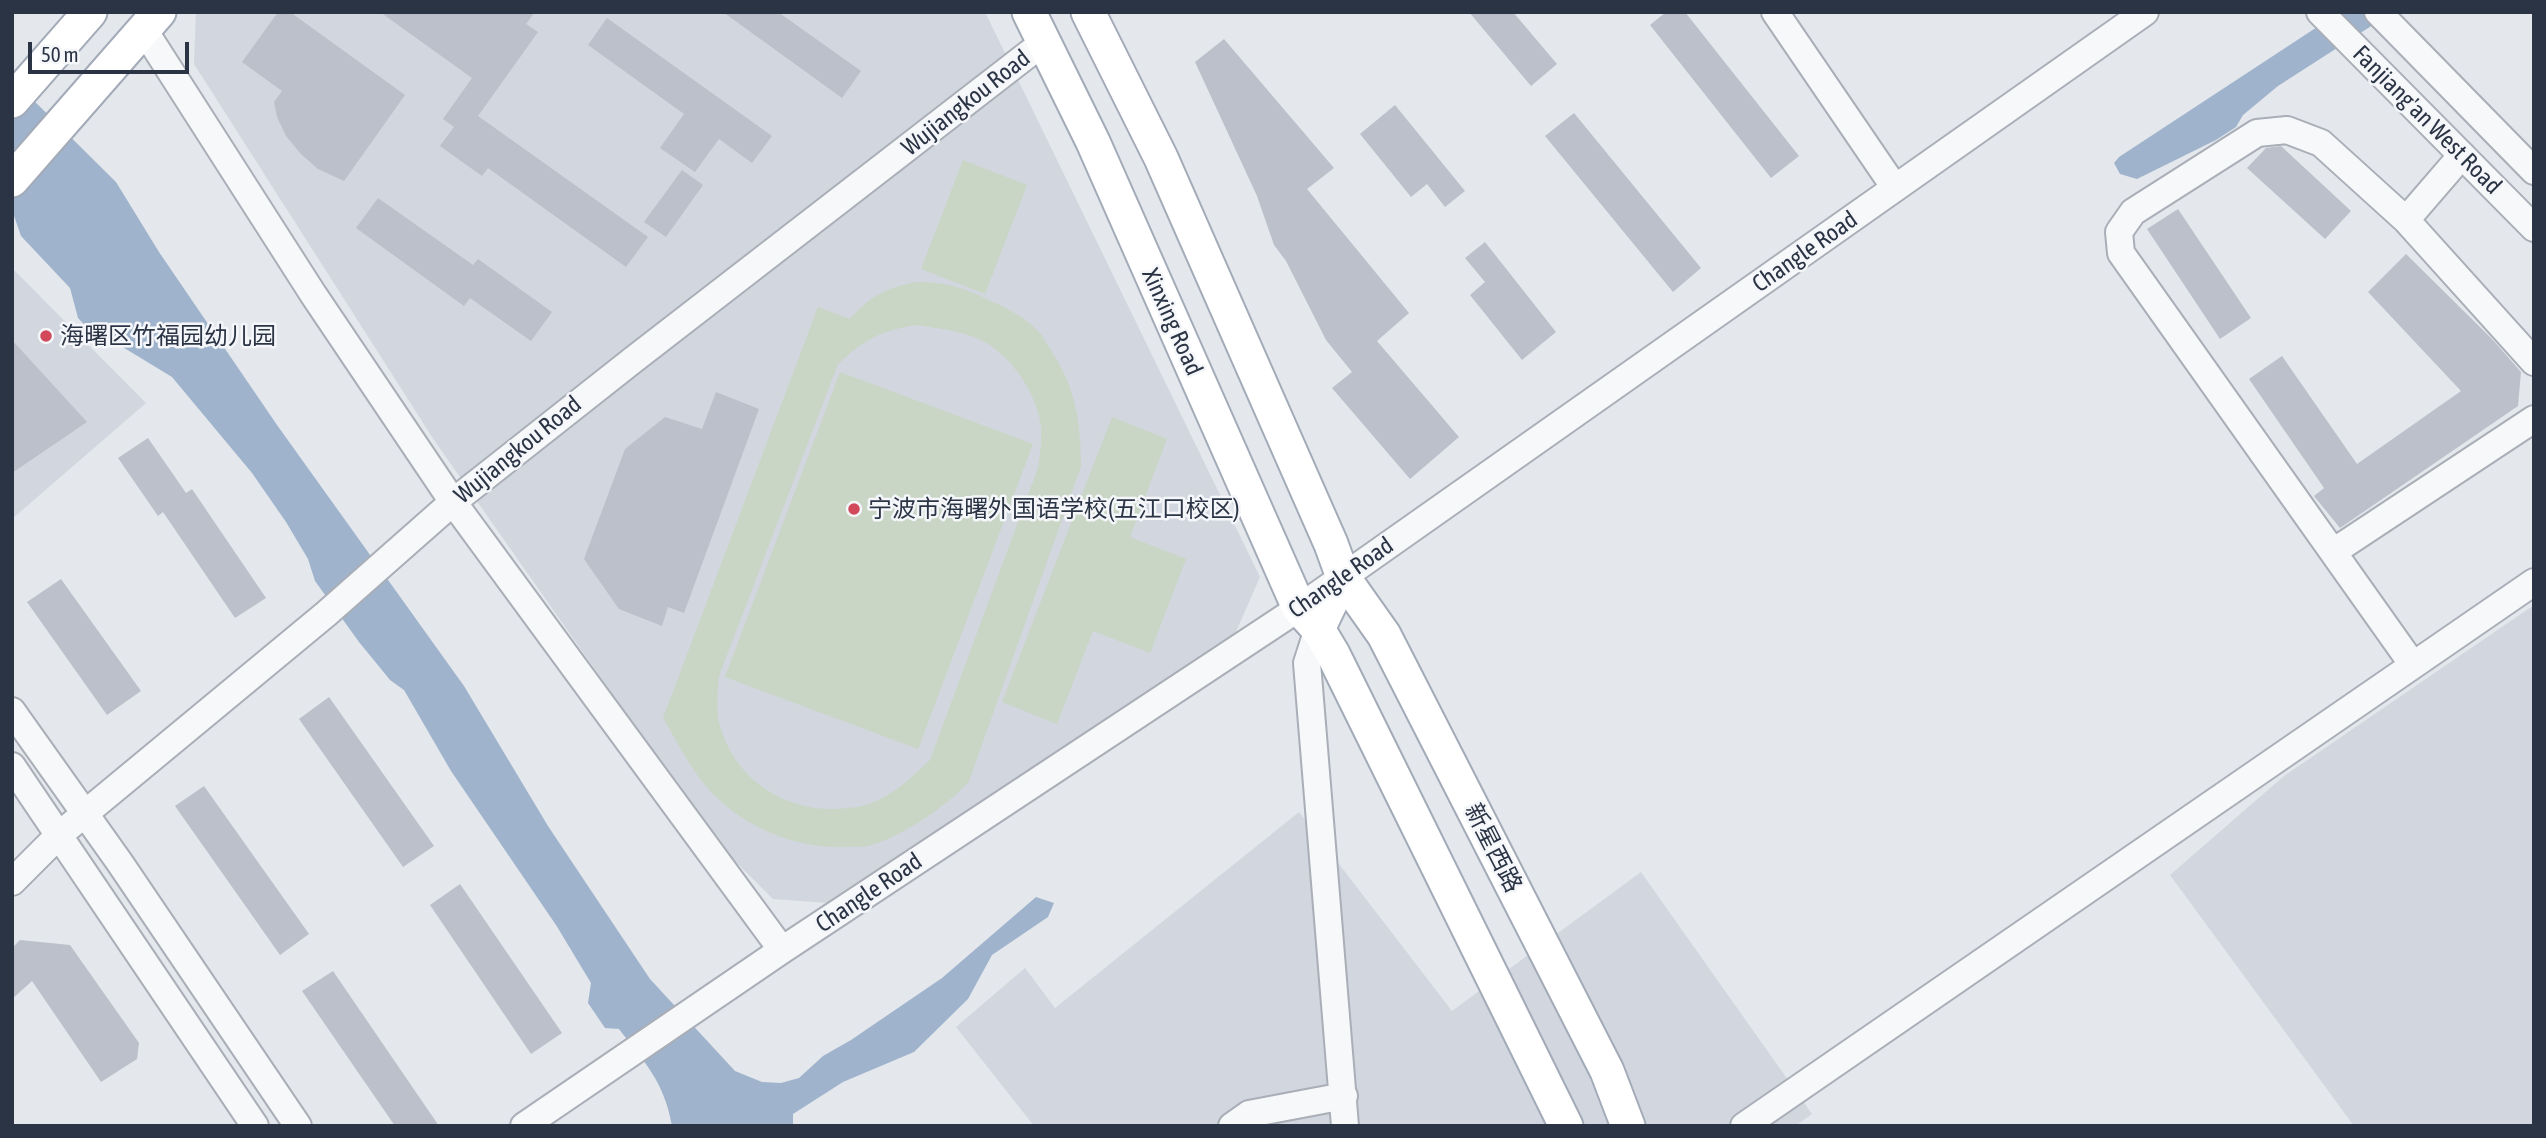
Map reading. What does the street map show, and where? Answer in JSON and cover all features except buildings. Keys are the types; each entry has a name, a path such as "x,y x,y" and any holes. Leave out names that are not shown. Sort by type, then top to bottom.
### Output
{"main road":[{"path":"12,101 90,12"},
{"name":"Xinxing Road","path":"1029,12 1093,142 1308,618"},
{"name":"新星西路","path":"1088,12 1161,158 1331,544 1343,577 1391,648 1607,1071 1628,1126"},
{"path":"12,180 151,21"},
{"path":"1343,577 1308,618 1334,654 1566,1126"}],"street":[{"path":"1775,12 1895,188"},
{"name":"Changle Road","path":"1343,577 2145,12"},
{"name":"Fanjiang'an West Road","path":"2320,12 2534,228"},
{"name":"Fanjiang'an West Road","path":"2378,12 2531,162"},
{"path":"151,21 313,294 453,502 782,950"},
{"name":"Wujiangkou Road","path":"12,882 59,835 326,614 453,502 632,359 1044,42"},
{"path":"2413,665 2121,253 2119,232 2133,212 2257,133 2287,130 2321,143 2406,220 2534,362"},
{"path":"2406,220 2462,155"},
{"path":"2333,552 2534,419"},
{"path":"1744,1126 2534,582"},
{"name":"Changle Road","path":"524,1126 782,950 1308,618"},
{"path":"1308,618 1307,663 1345,1126"},
{"path":"12,711 85,813 298,1126"},
{"path":"12,766 255,1126"},
{"path":"1232,1126 1249,1114 1344,1096"}],"shaded area":[{"name":"宁波市海曙外国语学校(五江口校区)","path":"196,12 985,12 1260,577 1235,634 828,903 773,899 716,842 434,440 194,64"},
{"name":"海曙区竹福园幼儿园","path":"12,268 146,403 12,519"},
{"path":"2534,605 2534,1126 2354,1126 2170,875 2284,776"},
{"path":"1299,812 1452,1011 1641,872 1812,1114 1795,1126 1034,1126 956,1027 1025,968 1055,1008"}],"green space":[{"path":"963,160 1027,185 985,294 921,269"},
{"path":"927,282 965,290 1011,311 1038,331 1059,363 1071,390 1080,434 1081,466 969,781 937,810 910,828 883,841 861,847 808,844 773,834 757,826 741,817 713,794 698,777 663,718 818,307 850,319 872,299 887,290","holes":["915,325 955,331 979,339 998,351 1015,368 1033,398 1041,423 1038,468 930,760 895,790 867,805 828,809 809,807 790,802 757,783 732,753 719,721 719,676 838,364 856,349 882,334"]},
{"path":"840,372 1033,444 918,749 725,677"},
{"path":"1112,417 1167,439 1130,537 1186,559 1150,653 1093,631 1057,724 1002,702"}],"water":[{"path":"2340,12 2393,12 2278,86 2243,115 2236,127 2216,140 2137,179 2120,174 2114,163 2119,157"},
{"path":"12,79 116,182 159,252 277,425 464,686 548,826 650,979 735,1071 762,1082 781,1083 799,1078 823,1056 942,978 1036,897 1054,903 1048,917 992,955 968,999 914,1052 843,1082 793,1114 793,1126 672,1126 664,1097 652,1073 619,1029 605,1028 588,1003 591,983 556,925 451,771 404,690 390,680 315,581 308,559 252,473 172,377 121,346 98,339 78,318 70,288 21,236 12,210"}],"place":[{"name":"海曙区竹福园幼儿园","path":"46,336"},
{"name":"宁波市海曙外国语学校(五江口校区)","path":"854,509"}]}
